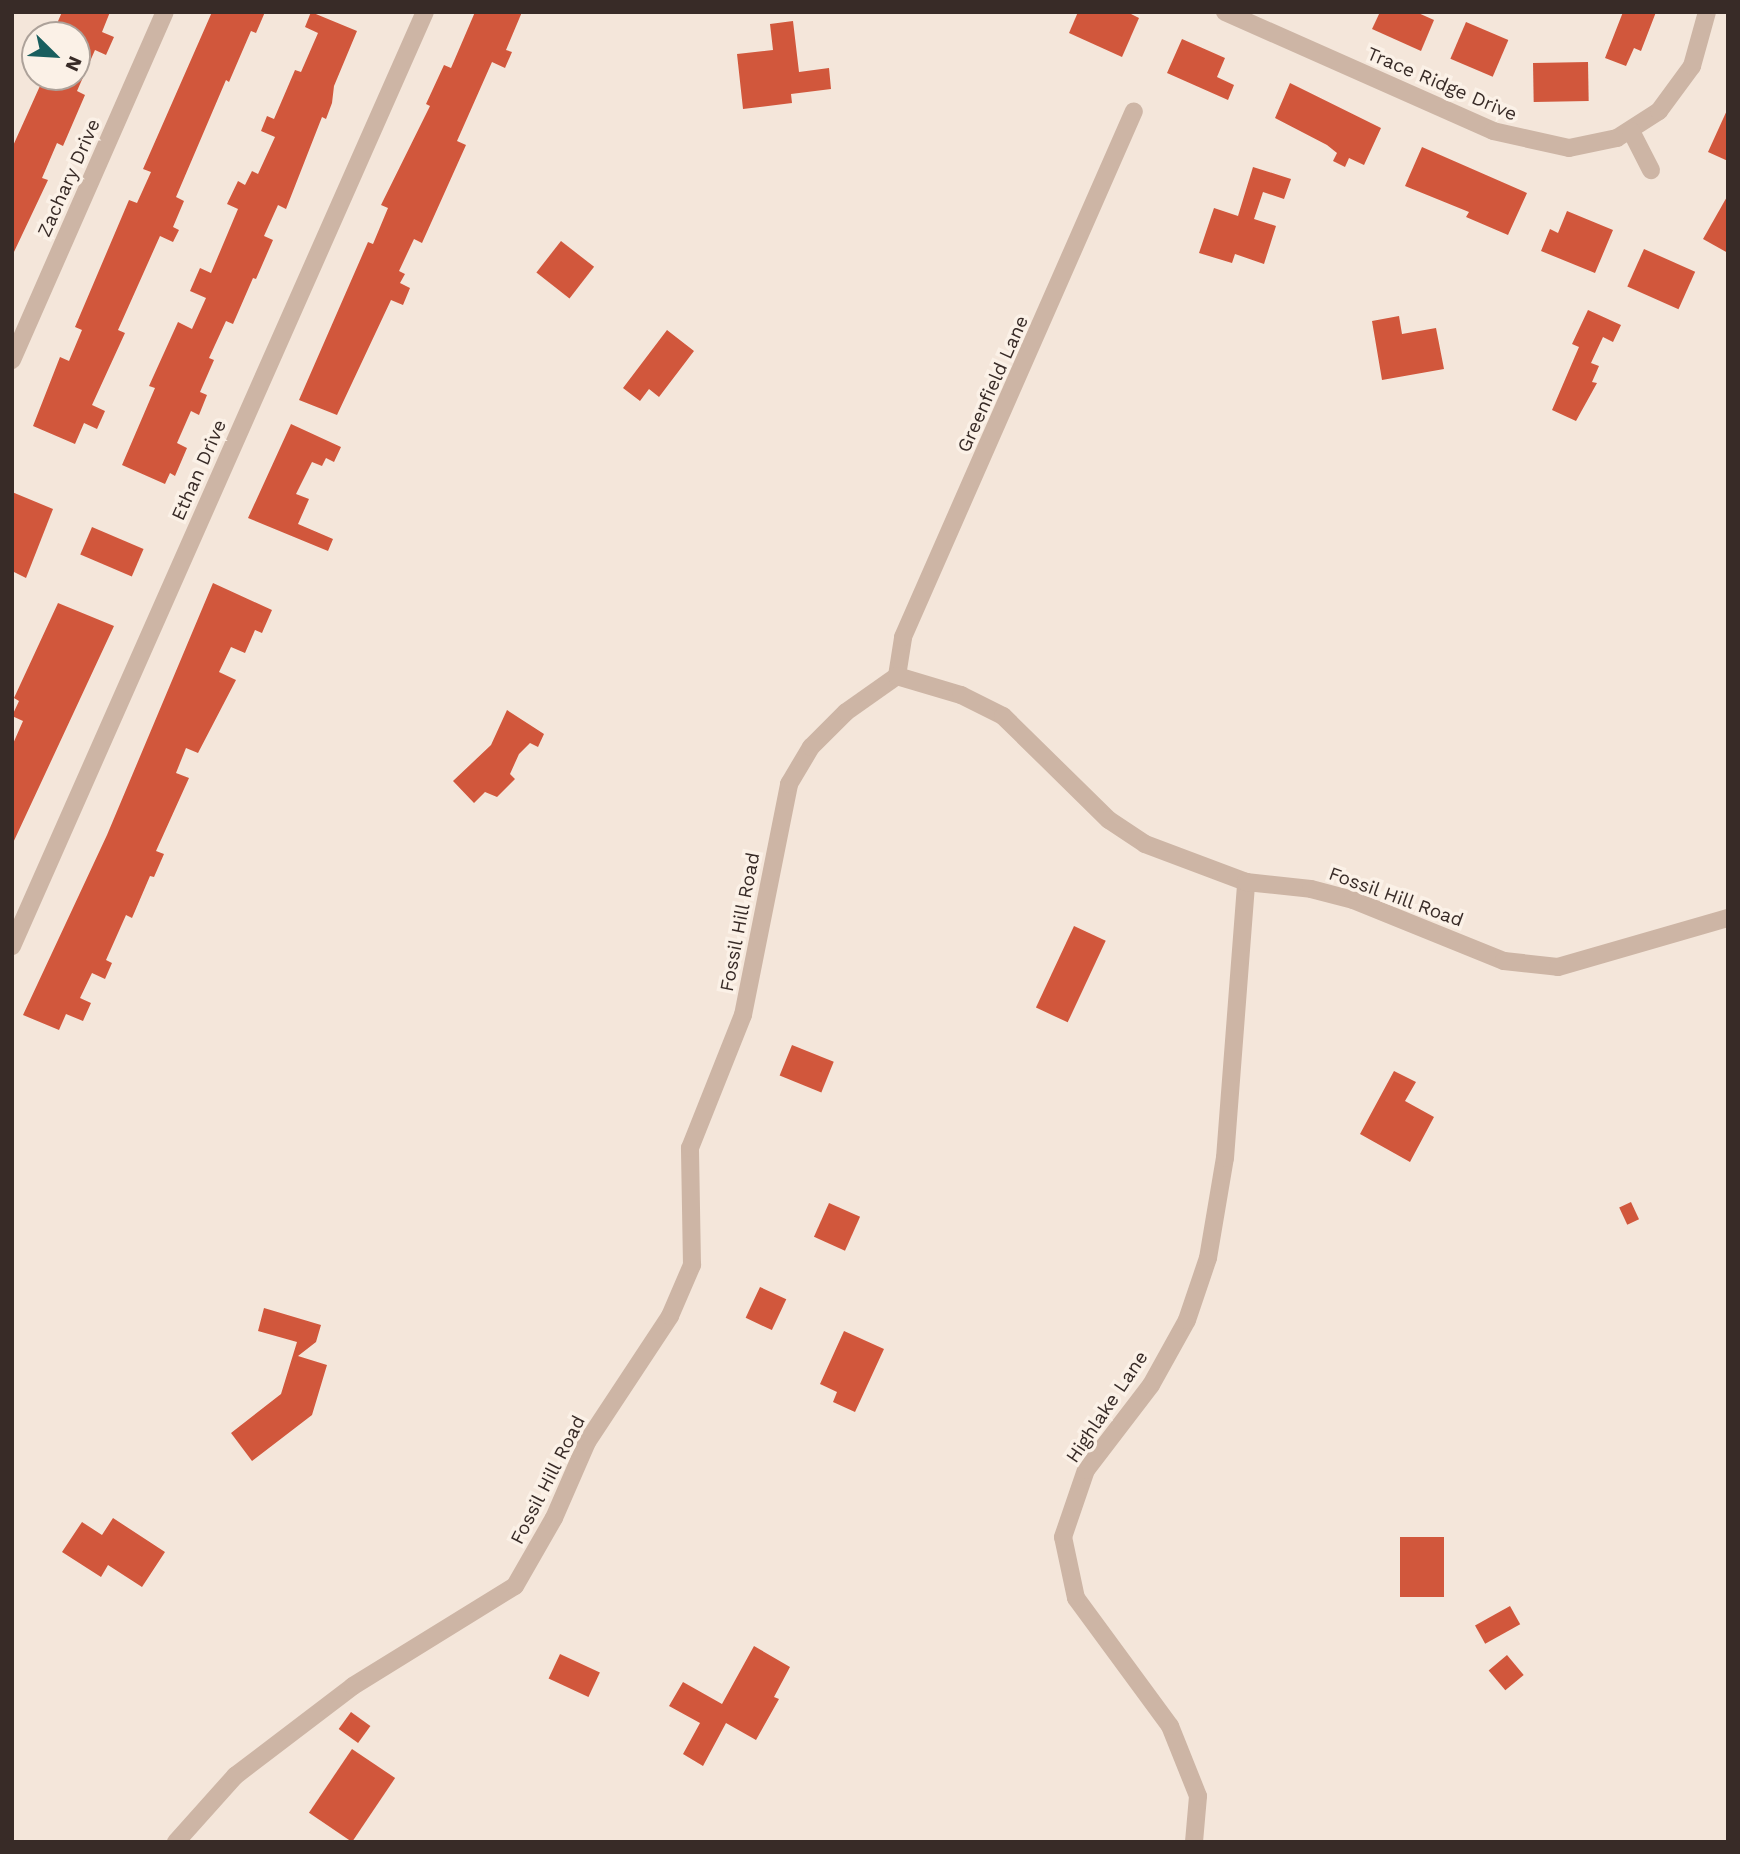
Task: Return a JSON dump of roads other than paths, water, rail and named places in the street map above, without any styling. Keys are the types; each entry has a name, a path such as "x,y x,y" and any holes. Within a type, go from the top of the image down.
{"street":[{"name":"Zachary Drive","path":"12,360 165,12"},
{"name":"Ethan Drive","path":"12,946 425,12"},
{"name":"Trace Ridge Drive","path":"1225,12 1521,140 1569,148 1593,145 1631,131 1678,91 1692,66 1707,12"},
{"name":"Greenfield Lane","path":"897,676 902,637 1134,111"},
{"path":"1631,131 1651,170"},
{"name":"Fossil Hill Road","path":"176,1842 235,1776 353,1686 514,1586 531,1560 587,1442 670,1316 692,1265 690,1148 743,1014 789,784 811,747 846,712 897,676 961,695 1003,716 1109,820 1145,844 1246,882 1311,889 1353,900 1504,961 1558,967 1660,934 1728,918"},
{"name":"Highlake Lane","path":"1194,1842 1198,1796 1170,1726 1076,1598 1063,1537 1086,1470 1151,1385 1187,1320 1208,1258 1226,1158 1246,882"}]}
